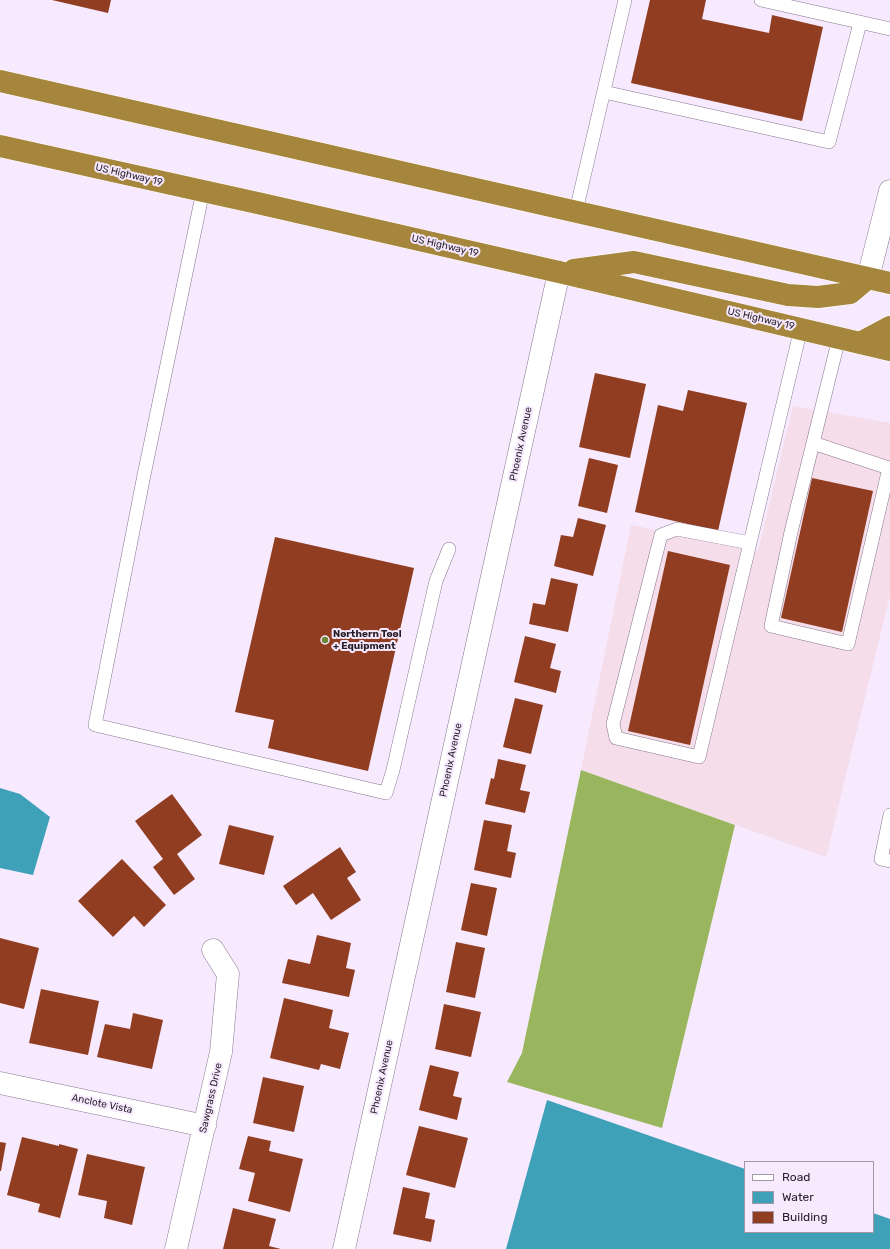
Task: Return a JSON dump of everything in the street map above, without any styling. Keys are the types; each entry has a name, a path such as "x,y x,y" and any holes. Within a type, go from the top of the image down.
{"highway":[{"path":"0,81 890,283"},
{"name":"US Highway 19","path":"0,146 559,272 890,350"},
{"path":"559,272 634,262 788,295 818,297 850,293 868,278"},
{"path":"860,343 890,327"}],"street":[{"path":"868,278 890,191"},
{"name":"Phoenix Avenue","path":"344,1249 559,272"},
{"name":"Sawgrass Drive","path":"176,1249 221,1052 228,974 213,950"},
{"name":"Anclote Vista","path":"0,1083 205,1126"}],"lane":[{"path":"576,211 625,0"},
{"path":"761,0 890,29"},
{"path":"604,92 829,142 860,22"},
{"path":"203,191 94,725 386,793 436,581 449,549"},
{"path":"750,543 677,529 660,535 613,724 616,738 699,758 750,543 800,328"},
{"path":"813,443 889,468 848,644 771,626 791,532 813,443 839,338"},
{"path":"890,816 881,859 890,861"}],"shaded area":[{"path":"793,406 890,423 890,595 826,857 581,770 631,525 758,551"}],"green space":[{"path":"581,770 735,825 662,1128 507,1082 522,1053"}],"water":[{"path":"0,788 20,794 50,817 33,875 0,868"},
{"path":"547,1100 744,1169 744,1233 874,1233 874,1213 890,1219 890,1249 506,1249"}],"building":[{"path":"52,0 111,0 108,13"},
{"path":"650,0 706,0 702,19 769,33 772,15 823,27 802,121 631,83"},
{"path":"595,373 646,384 630,458 579,447"},
{"path":"688,390 747,403 718,531 635,512 658,405 683,411"},
{"path":"589,458 618,465 607,513 578,506"},
{"path":"812,478 873,491 842,632 781,618"},
{"path":"578,518 606,525 593,576 554,566 561,535 573,537"},
{"name":"Northern Tool + Equipment","path":"275,537 414,568 368,771 268,748 274,720 235,712"},
{"path":"668,551 730,565 690,745 628,731"},
{"path":"551,578 578,584 568,632 529,624 533,603 545,605"},
{"path":"525,636 556,644 550,668 561,671 556,693 514,682"},
{"path":"515,698 543,705 531,754 503,747"},
{"path":"498,759 526,765 520,790 530,792 525,813 485,804 491,778 494,779"},
{"path":"172,794 202,835 177,854 195,879 174,895 153,867 163,859 135,821"},
{"path":"484,820 512,825 507,851 516,853 511,878 474,870"},
{"path":"229,825 274,836 264,875 219,864"},
{"path":"340,847 356,872 347,878 361,900 331,920 313,893 296,905 283,886"},
{"path":"122,859 166,905 144,927 134,916 113,937 78,901"},
{"path":"471,883 497,888 487,936 461,930"},
{"path":"317,935 351,943 346,968 355,970 349,997 282,983 288,959 310,964"},
{"path":"0,938 39,948 24,1009 0,1003"},
{"path":"456,942 485,948 475,998 446,992"},
{"path":"41,989 99,1001 88,1055 29,1043"},
{"path":"284,998 333,1010 329,1028 349,1033 340,1069 321,1064 319,1070 270,1058"},
{"path":"444,1004 481,1012 471,1057 435,1049"},
{"path":"133,1013 163,1020 152,1069 97,1057 105,1024 130,1029"},
{"path":"430,1065 459,1072 453,1096 462,1098 457,1120 419,1110"},
{"path":"263,1077 304,1086 294,1132 253,1123"},
{"path":"419,1126 468,1138 455,1188 406,1175"},
{"path":"248,1136 271,1141 269,1151 303,1159 290,1212 248,1201 255,1173 239,1169"},
{"path":"22,1137 78,1149 60,1218 38,1212 40,1204 7,1195"},
{"path":"0,1142 6,1143 1,1171 0,1171"},
{"path":"87,1154 145,1167 132,1225 104,1218 107,1201 78,1195"},
{"path":"403,1187 430,1193 425,1218 435,1220 431,1242 393,1234"},
{"path":"233,1208 276,1219 269,1246 281,1249 223,1249"}],"place":[{"name":"Northern Tool + Equipment","path":"325,640"}]}
